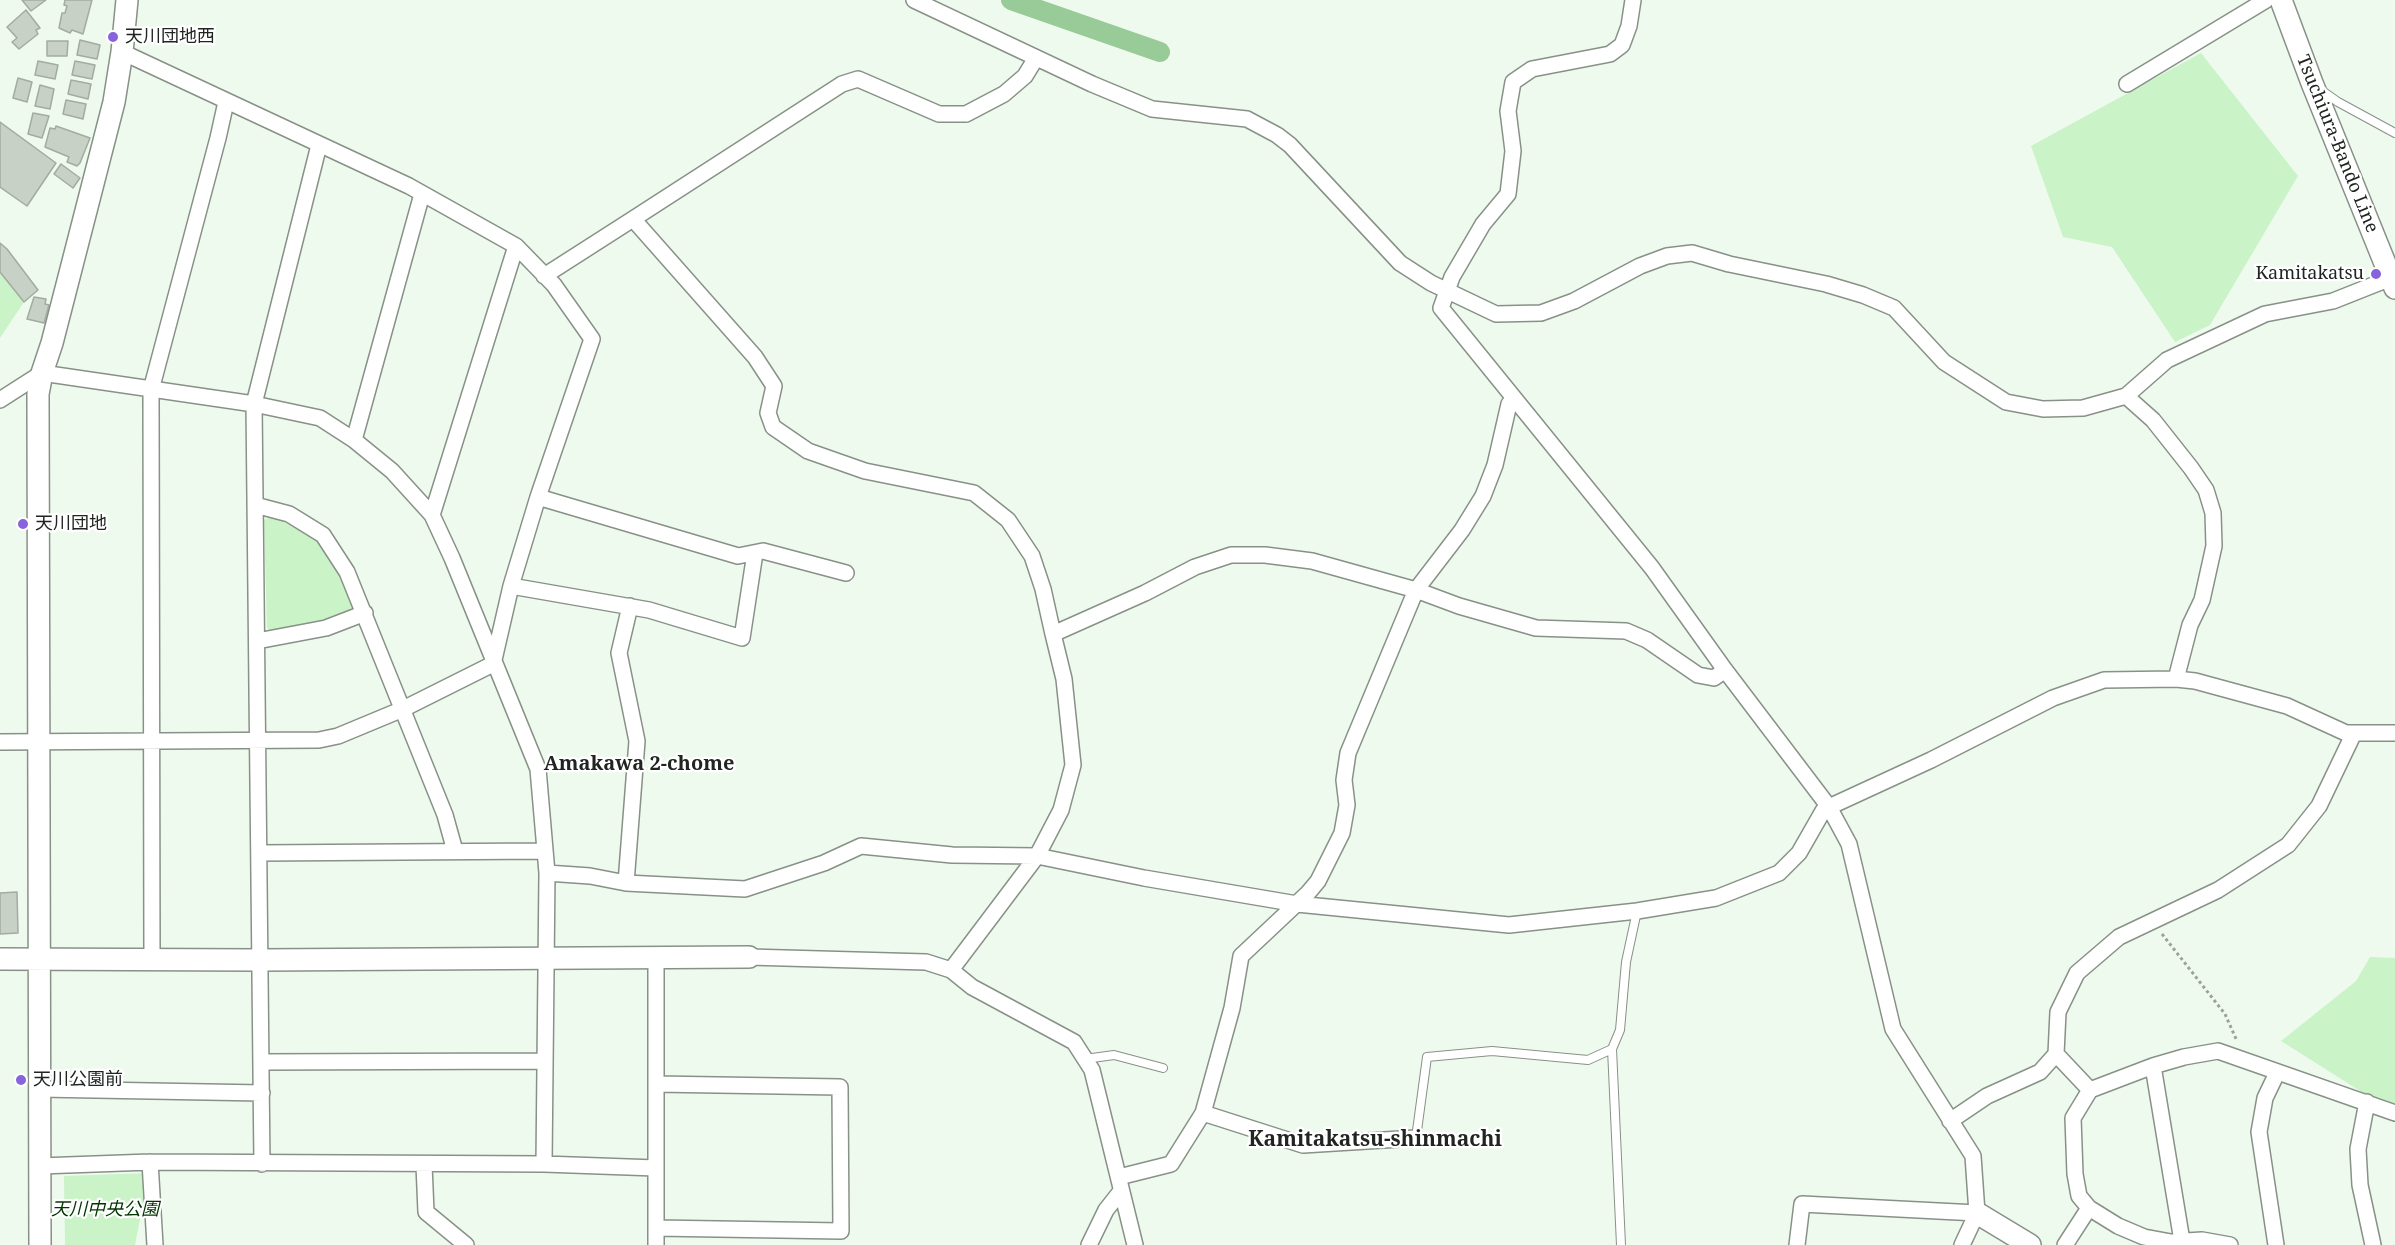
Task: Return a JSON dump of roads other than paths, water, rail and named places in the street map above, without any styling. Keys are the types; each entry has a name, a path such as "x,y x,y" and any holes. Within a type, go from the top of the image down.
{"street":[{"path":"40,1245 38,394 114,102 127,0"},
{"path":"914,0 1092,84 1152,109 1247,119 1277,135 1290,145 1400,263 1446,291 1496,314 1541,313 1574,301 1640,266 1667,256 1692,253 1729,264 1827,284 1863,295 1894,308 1944,362 2006,402 2043,409 2083,408 2126,396 2167,360 2265,314 2333,301 2394,278"},
{"path":"1633,0 1629,26 1622,45 1610,54 1532,69 1513,82 1508,111 1513,151 1508,194 1483,224 1446,291 1441,308 1652,568 1725,670 1829,807 1849,844 1893,1029 1973,1156 1977,1213 1962,1245"},
{"path":"2127,84 2266,0"},
{"name":"Tsuchiura-Bando Line","path":"2281,0 2312,84 2394,278"},
{"path":"122,52 422,194 516,246 554,285 592,339 538,497 511,586 493,664"},
{"path":"544,276 842,84 858,79 939,114 966,114 1004,94 1025,75 1036,58"},
{"path":"152,960 151,390 226,102"},
{"path":"262,1164 254,404 319,145"},
{"path":"354,440 422,194"},
{"path":"633,219 755,357 774,386 768,413 773,427 808,451 865,471 974,493 1008,520 1032,556 1043,589 1064,678 1073,765 1061,810 1037,856 951,970"},
{"path":"432,515 516,246"},
{"path":"0,400 42,373 254,404 320,418 354,440 392,471 432,515 452,558 493,664 538,769 547,873 544,1164"},
{"path":"2126,396 2153,420 2191,468 2206,490 2213,513 2214,546 2202,600 2190,625 2176,679"},
{"path":"1089,1245 1120,1184 1171,1164 1203,1113 1232,1008 1241,956 1297,904 1318,881 1342,833 1347,805 1344,780 1348,753 1416,590 1462,530 1483,496 1495,465 1509,404 1513,399"},
{"path":"538,497 738,556 763,551 846,573"},
{"path":"255,505 289,514 323,535 347,572 445,815 456,851"},
{"path":"511,586 649,610 741,638 755,553"},
{"path":"1053,634 1145,593 1196,567 1231,555 1265,555 1312,561 1416,590 1459,606 1536,628 1626,631 1647,640 1698,675 1714,678 1725,670"},
{"path":"626,883 638,741 619,653 630,606"},
{"path":"257,641 326,628 365,614"},
{"path":"0,742 319,740 338,736 403,709 493,664"},
{"path":"547,873 590,876 626,883 745,889 824,863 861,846 952,855 1037,856 1144,878 1297,904 1509,925 1637,911 1716,898 1779,873 1799,853 1822,811 1931,760 2053,698 2104,680 2195,681 2287,706 2353,735 2395,733"},
{"path":"1950,1121 1987,1096 2040,1072 2056,1054 2058,1012 2077,973 2119,937 2218,890 2288,845 2319,806 2353,735"},
{"path":"260,853 545,851"},
{"path":"656,957 656,1245"},
{"path":"0,959 749,957 926,962 951,970 972,987 1074,1042 1092,1070 1134,1245"},
{"path":"2230,1245 2202,1240 2171,1242 2144,1237 2118,1226 2089,1208 2079,1196 2073,1119 2090,1090 2101,1088 2153,1066 2184,1057 2218,1052 2395,1113"},
{"path":"2056,1054 2090,1090"},
{"path":"262,1062 544,1061"},
{"path":"2153,1066 2182,1241"},
{"path":"2276,1245 2259,1132 2265,1098 2277,1073"},
{"path":"656,1084 840,1087 840,1231 656,1228"},
{"path":"40,1089 262,1093"},
{"path":"2367,1102 2358,1149 2360,1185 2373,1245"},
{"path":"1203,1113 1303,1145 1416,1138"},
{"path":"40,1166 150,1162 544,1164 656,1168"},
{"path":"150,1162 155,1245"},
{"path":"424,1165 426,1212 466,1245"},
{"path":"1797,1245 1802,1204 1977,1213 2017,1242"},
{"path":"2065,1245 2089,1208"}],"lane":[{"path":"2312,84 2338,102 2395,133"},
{"path":"1621,1245 1612,1049 1620,1030 1626,962 1637,911"},
{"path":"1416,1138 1427,1057 1492,1051 1588,1060 1612,1049"},
{"path":"1085,1059 1114,1055 1163,1068"}],"waterway":[{"path":"1011,0 1160,52"}],"place":[{"name":"天川団地西","path":"113,37"},
{"name":"Kamitakatsu","path":"2376,274"},
{"name":"天川団地","path":"23,524"},
{"name":"天川公園前","path":"21,1080"}],"district":[{"name":"Amakawa 2-chome","path":"639,764"},
{"name":"Kamitakatsu-shinmachi","path":"1375,1140"}],"park label":[{"name":"天川中央公園","path":"105,1210"}]}
